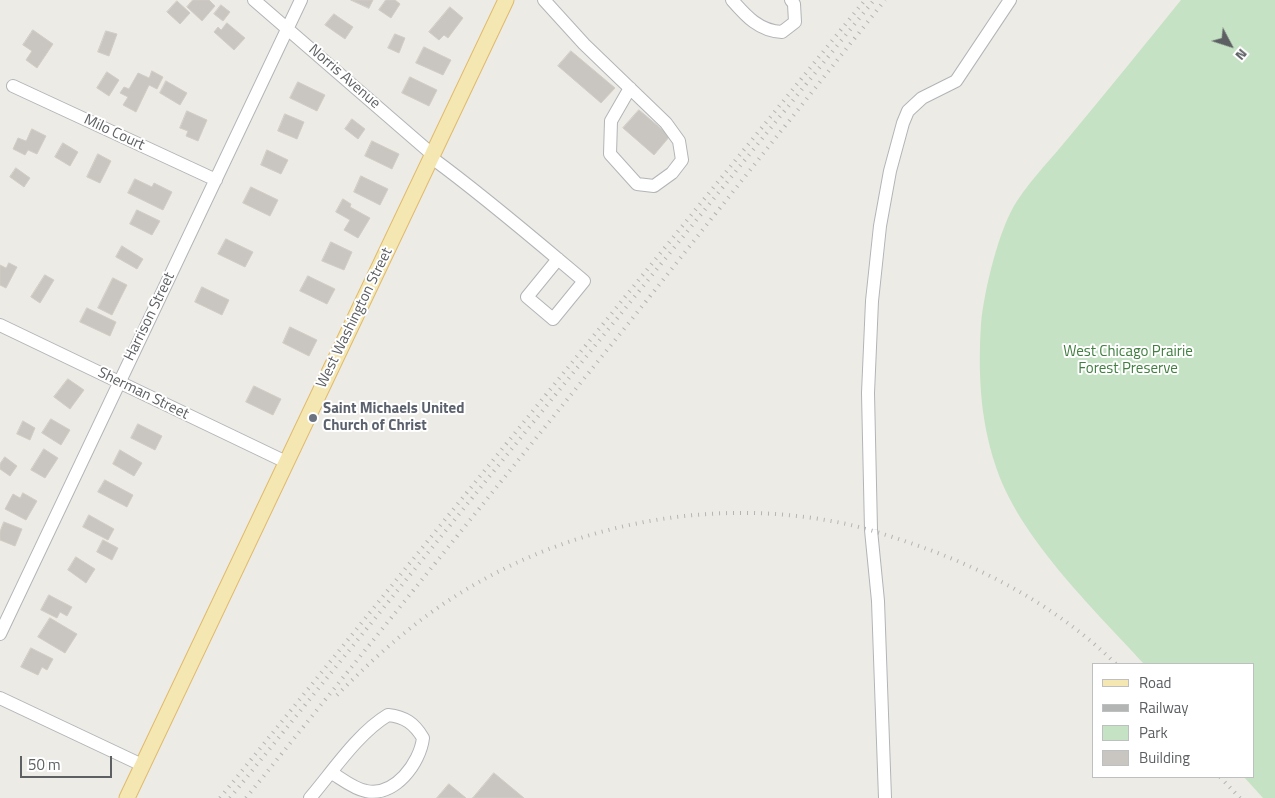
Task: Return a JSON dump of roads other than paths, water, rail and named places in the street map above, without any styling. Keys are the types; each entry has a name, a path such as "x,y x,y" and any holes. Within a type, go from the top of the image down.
{"main road":[{"name":"West Washington Street","path":"127,798 506,0"}],"street":[{"name":"Norris Avenue","path":"254,0 433,156 584,281 553,319 527,297 558,260"},
{"name":"Harrison Street","path":"0,634 301,0"},
{"path":"544,0 666,123 679,141 682,160 672,173 654,186 636,184 610,154 611,121 630,88"},
{"path":"732,0 748,18 768,32 782,32 795,22 794,4 791,0"},
{"path":"885,798 878,601 871,530 868,393 869,342 880,226 890,171 908,111 922,98 956,81 1010,0"},
{"name":"Milo Court","path":"13,86 216,180"},
{"name":"Sherman Street","path":"0,326 286,462"},
{"path":"0,698 142,766"},
{"path":"310,798 332,772 373,724 388,715 408,720 417,728 423,738 421,750 413,766 396,782 380,792 357,788 332,772"}],"railway":[{"path":"220,798 865,0"},
{"path":"230,798 874,0"},
{"path":"246,798 628,324 885,0"},
{"path":"337,695 385,650 436,609 480,582 526,558 575,540 625,526 676,517 728,513 780,514 842,523 864,528 946,556 1024,594 1072,626 1115,663"},
{"path":"1221,778 1240,798"}],"place":[{"name":"Saint Michaels United Church of Christ","path":"313,418"}],"park label":[{"name":"West Chicago Prairie Forest Preserve","path":"1128,360"}]}
